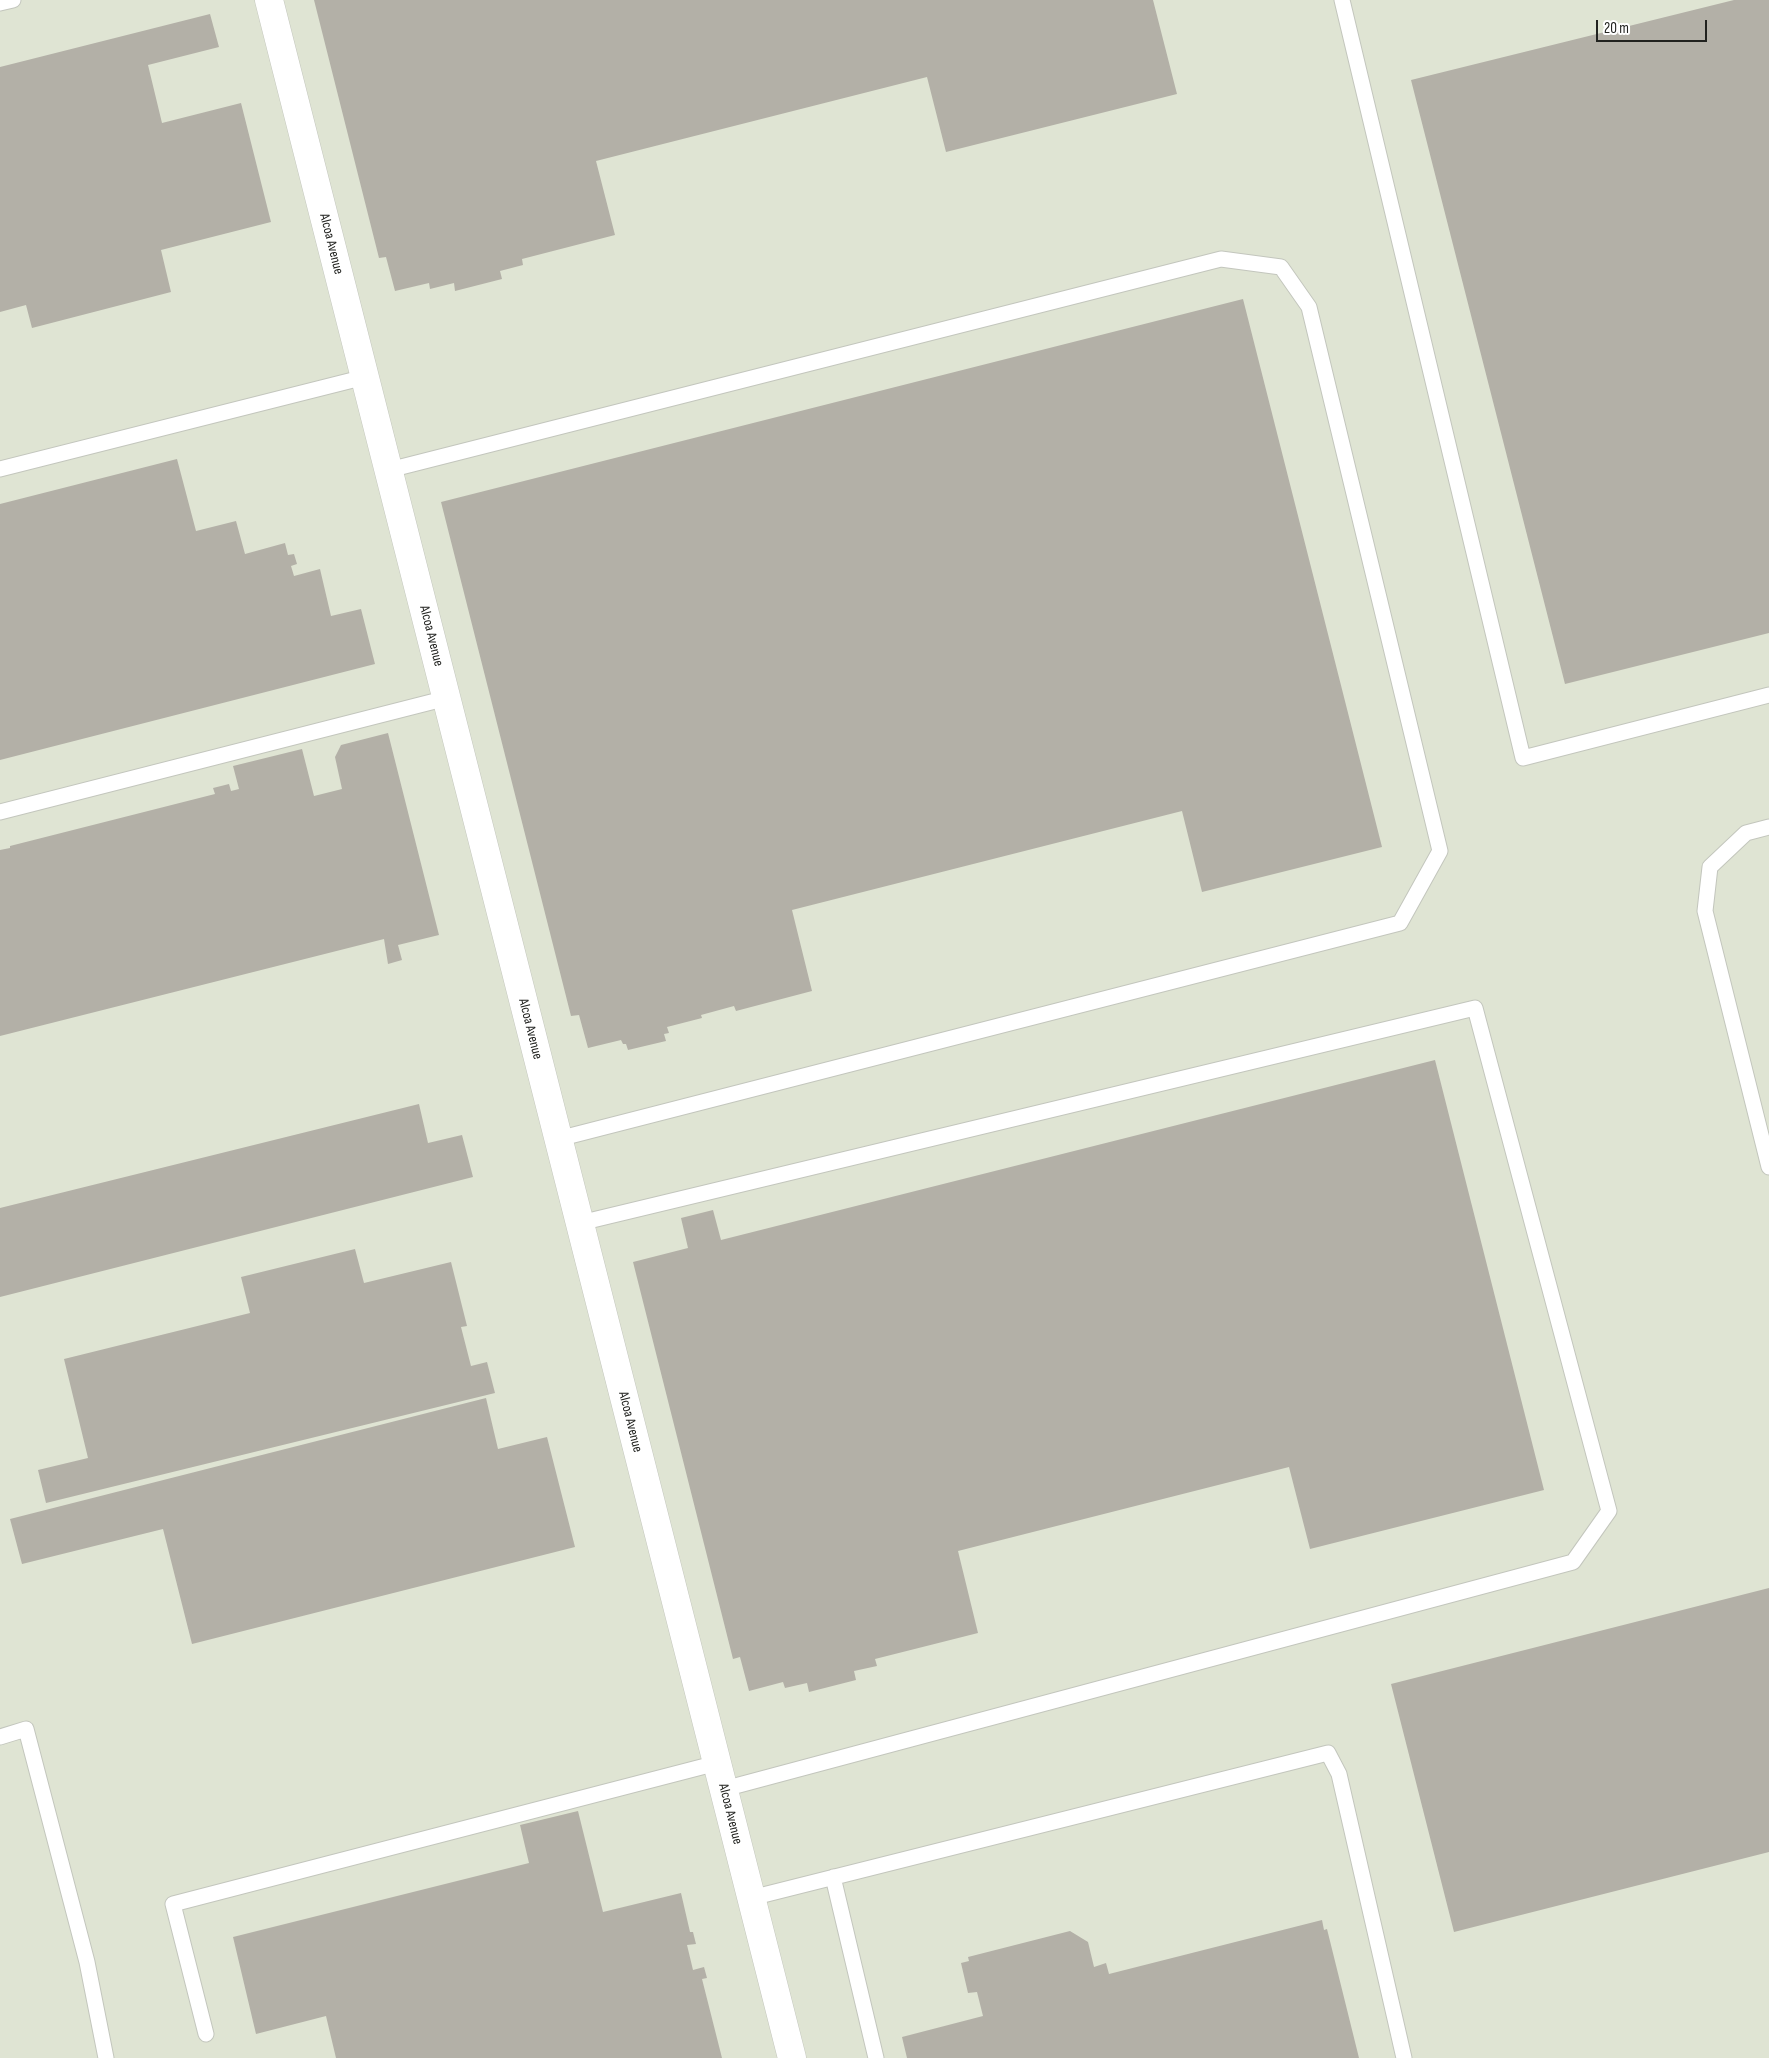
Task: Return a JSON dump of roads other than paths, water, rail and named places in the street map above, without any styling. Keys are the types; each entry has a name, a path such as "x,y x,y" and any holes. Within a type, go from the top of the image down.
{"street":[{"name":"Alcoa Avenue","path":"269,0 792,2058"}],"lane":[{"path":"0,3 13,0"},
{"path":"1342,0 1523,758 1769,695"},
{"path":"389,470 1221,259 1281,267 1309,307 1440,851 1400,923 558,1139"},
{"path":"0,470 365,377"},
{"path":"0,812 447,698"},
{"path":"1769,827 1746,833 1710,867 1705,911 1769,1167"},
{"path":"580,1223 1475,1008 1609,1511 1573,1562 724,1789"},
{"path":"0,1737 26,1729 86,1962 106,2058"},
{"path":"751,1898 1328,1753 1339,1774 1404,2058"},
{"path":"206,2034 173,1904 717,1763"},
{"path":"833,1877 876,2058"}]}
